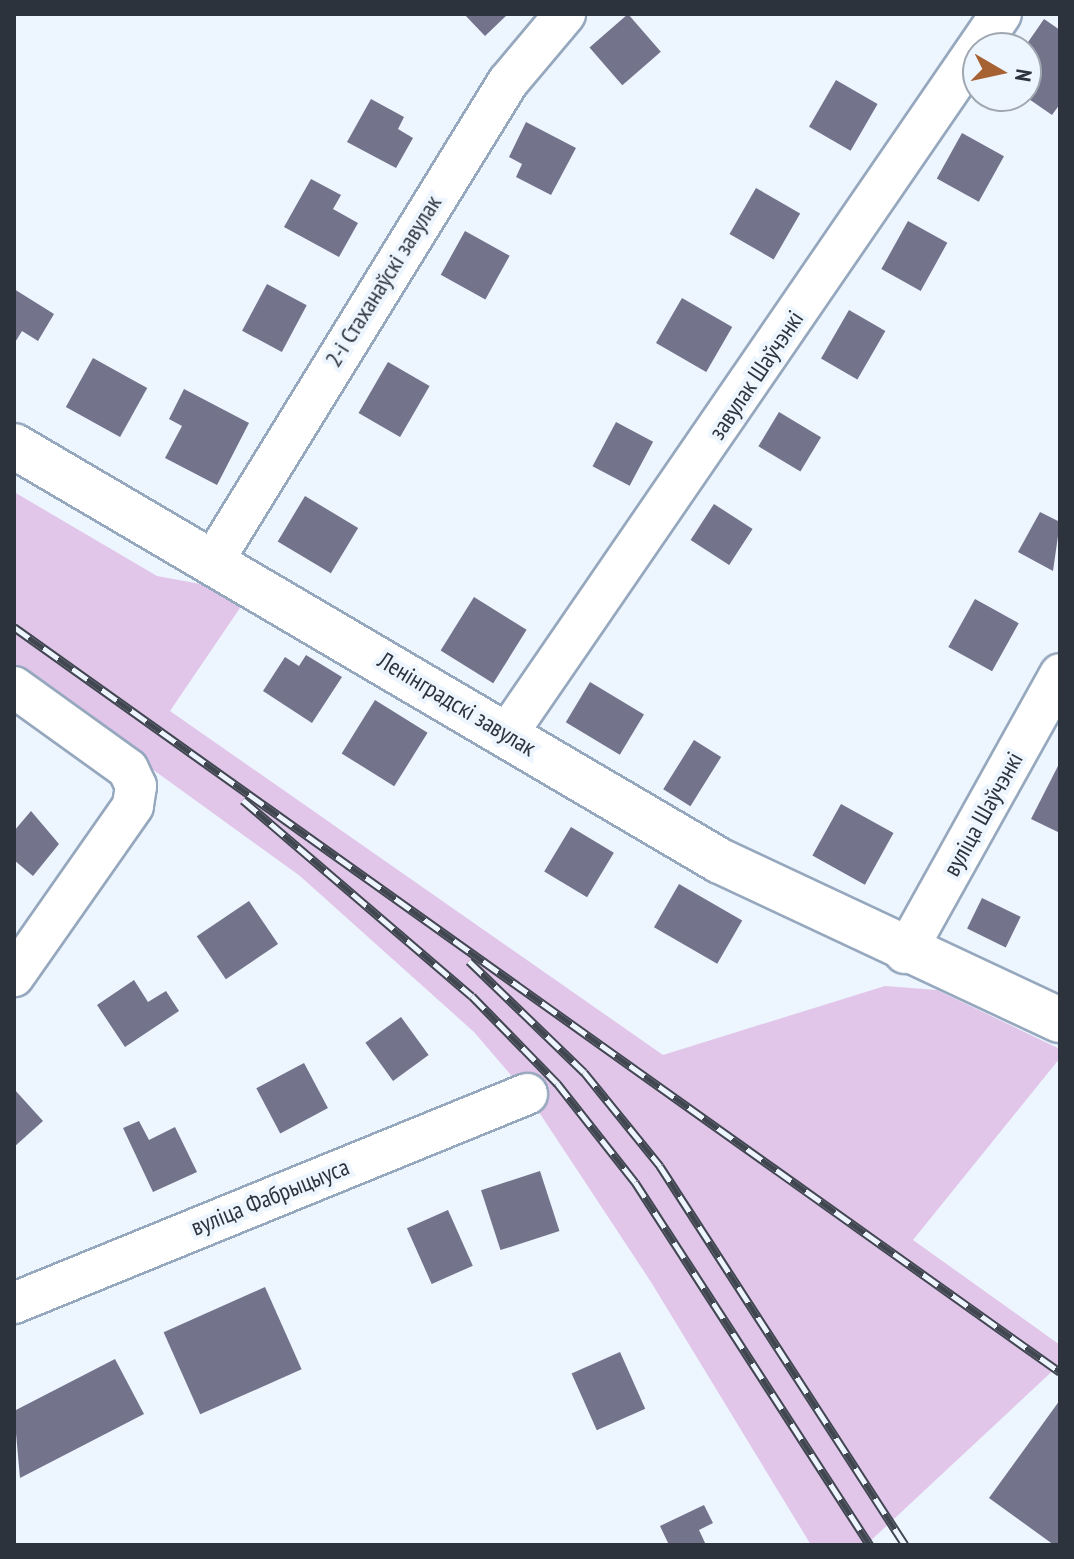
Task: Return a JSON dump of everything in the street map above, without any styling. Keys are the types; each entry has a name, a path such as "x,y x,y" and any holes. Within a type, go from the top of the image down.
{"street":[{"name":"2-і Стаханаўскі завулак","path":"215,558 508,82 565,14"},
{"name":"завулак Шаўчэнкі","path":"507,734 1001,14"},
{"name":"Ленінградскі завулак","path":"14,446 215,558 720,861 905,953"},
{"name":"вуліца Шаўчэнкі","path":"905,953 1060,674"},
{"path":"14,687 128,769 136,786 133,806 14,976"},
{"path":"905,953 1060,1020"},
{"name":"вуліца Фабрыцыуса","path":"14,1303 527,1094"}],"shaded area":[{"path":"14,492 157,576 211,586 242,605 170,711 663,1055 885,986 937,990 1060,1049 1060,1058 913,1240 1060,1345 1060,1364 866,1545 811,1545 651,1282 527,1094 474,1032 300,876 14,669"}],"building":[{"path":"464,14 508,14 485,36"},
{"path":"628,14 661,52 622,85 590,47"},
{"path":"1044,19 1060,30 1060,104 1052,115 1042,108 1042,32 1035,32"},
{"path":"836,80 878,104 851,151 809,127"},
{"path":"371,99 404,117 398,129 413,138 396,168 347,142"},
{"path":"526,122 576,148 551,195 516,177 522,164 509,157"},
{"path":"962,133 1004,156 979,202 937,178"},
{"path":"311,179 341,195 333,209 358,223 339,257 284,227"},
{"path":"756,188 800,214 774,259 730,234"},
{"path":"908,221 947,243 921,291 881,269"},
{"path":"465,231 510,256 485,299 441,275"},
{"path":"267,284 307,305 282,352 242,331"},
{"path":"14,289 54,314 38,341 22,331 14,344"},
{"path":"682,298 732,327 706,372 656,343"},
{"path":"849,310 885,331 857,379 821,358"},
{"path":"93,358 147,388 120,437 66,407"},
{"path":"388,362 430,386 400,437 358,413"},
{"path":"184,389 249,423 217,485 165,458 182,426 169,419"},
{"path":"779,412 821,437 800,472 758,446"},
{"path":"616,422 653,442 630,486 593,466"},
{"path":"305,496 358,528 331,573 278,541"},
{"path":"714,504 753,529 729,565 691,540"},
{"path":"1040,512 1060,522 1053,571 1018,552"},
{"path":"474,597 527,630 493,683 441,650"},
{"path":"975,599 1019,623 992,671 948,647"},
{"path":"306,655 342,677 312,723 263,691 285,657 299,666"},
{"path":"590,682 644,714 620,755 566,722"},
{"path":"375,700 428,733 394,786 342,753"},
{"path":"694,740 721,757 690,806 663,789"},
{"path":"1060,762 1060,833 1031,819"},
{"path":"841,804 893,833 865,885 812,856"},
{"path":"31,811 59,844 33,876 14,860 14,831"},
{"path":"571,827 614,853 587,897 544,872"},
{"path":"679,884 742,920 717,964 654,927"},
{"path":"982,898 1021,917 1006,947 967,929"},
{"path":"249,901 278,944 226,979 197,936"},
{"path":"134,980 148,1002 166,991 179,1011 125,1047 97,1005"},
{"path":"401,1017 429,1055 393,1081 365,1043"},
{"path":"304,1063 328,1108 280,1133 256,1088"},
{"path":"14,1089 43,1121 14,1147"},
{"path":"139,1121 149,1140 175,1127 197,1172 153,1192 123,1128"},
{"path":"540,1171 559,1231 501,1250 481,1190"},
{"path":"448,1210 473,1266 432,1284 407,1228"},
{"path":"265,1287 302,1369 200,1414 164,1332"},
{"path":"620,1352 645,1409 597,1430 572,1374"},
{"path":"115,1359 144,1414 20,1478 14,1411"},
{"path":"1060,1400 1060,1545 1054,1545 989,1498"},
{"path":"704,1505 713,1523 699,1530 706,1545 669,1545 660,1526"}],"railway":[{"path":"14,627 1060,1372"},
{"path":"243,800 472,996 557,1083 635,1182 870,1545"},
{"path":"469,961 584,1072 660,1166 905,1545"}]}
